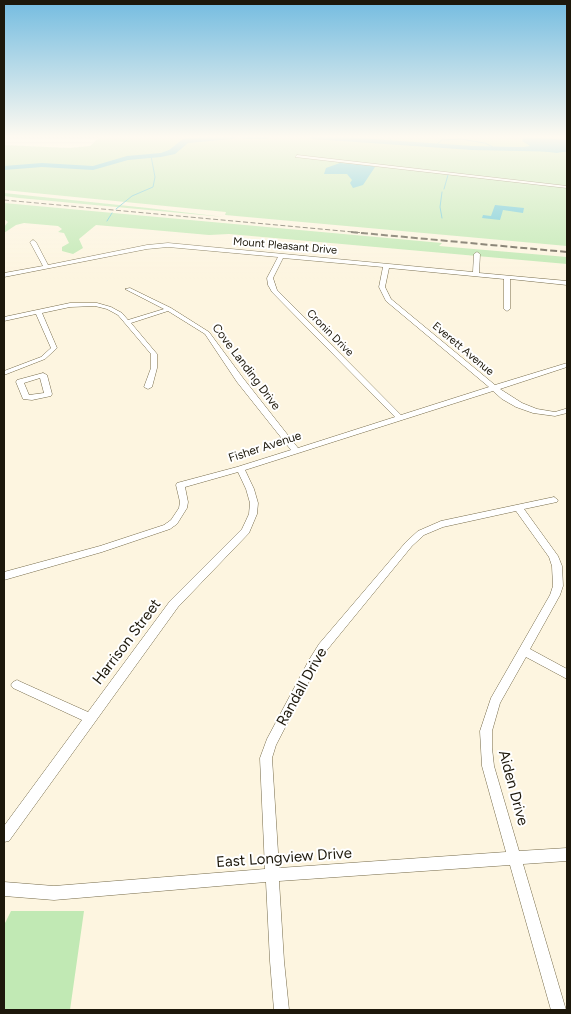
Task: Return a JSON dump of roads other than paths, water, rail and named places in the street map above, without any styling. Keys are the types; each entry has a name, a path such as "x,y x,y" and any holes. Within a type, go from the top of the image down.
{"street":[{"path":"544,184 567,187"},
{"path":"33,242 46,267"},
{"name":"Mount Pleasant Drive","path":"4,275 160,246 567,283"},
{"path":"476,274 477,254"},
{"name":"Cronin Drive","path":"281,256 270,278 274,291 399,417"},
{"name":"Everett Avenue","path":"386,266 382,287 388,300 494,388 511,401 527,408 555,414 564,411"},
{"path":"507,277 507,309"},
{"name":"Cove Landing Drive","path":"128,289 169,309 202,329 212,338 231,367 295,450"},
{"path":"4,319 70,304 95,304 115,310 154,354 154,368 148,386"},
{"path":"127,322 169,309"},
{"path":"4,373 48,355 54,346 38,311"},
{"path":"37,360 43,375"},
{"name":"Fisher Avenue","path":"4,576 102,549 167,527 174,522 184,508 180,484 240,468 567,365"},
{"name":"Harrison Street","path":"4,836 174,604 246,531 251,521 254,503 240,468"},
{"name":"Randall Drive","path":"282,1010 276,945 274,875 266,771 267,754 318,654 417,536 441,524 554,500"},
{"name":"Aiden Drive","path":"518,508 553,556 559,578 555,595 495,702 486,731 488,766 560,1010"},
{"path":"524,651 567,674"},
{"path":"17,685 89,718"},
{"name":"East Longview Drive","path":"4,889 54,892 88,891 274,875 567,854"}],"water":[{"path":"351,184 363,184 363,185 353,188"},
{"path":"495,205 524,208 523,213 503,210 500,220 482,218 483,215 491,216"}],"waterway":[{"path":"116,209 132,196 153,187 154,184"},
{"path":"444,189 445,184"},
{"path":"442,192 440,207 442,218"},
{"path":"107,221 112,213"}],"railway":[{"path":"4,200 364,233"},
{"path":"351,232 567,252"}]}
